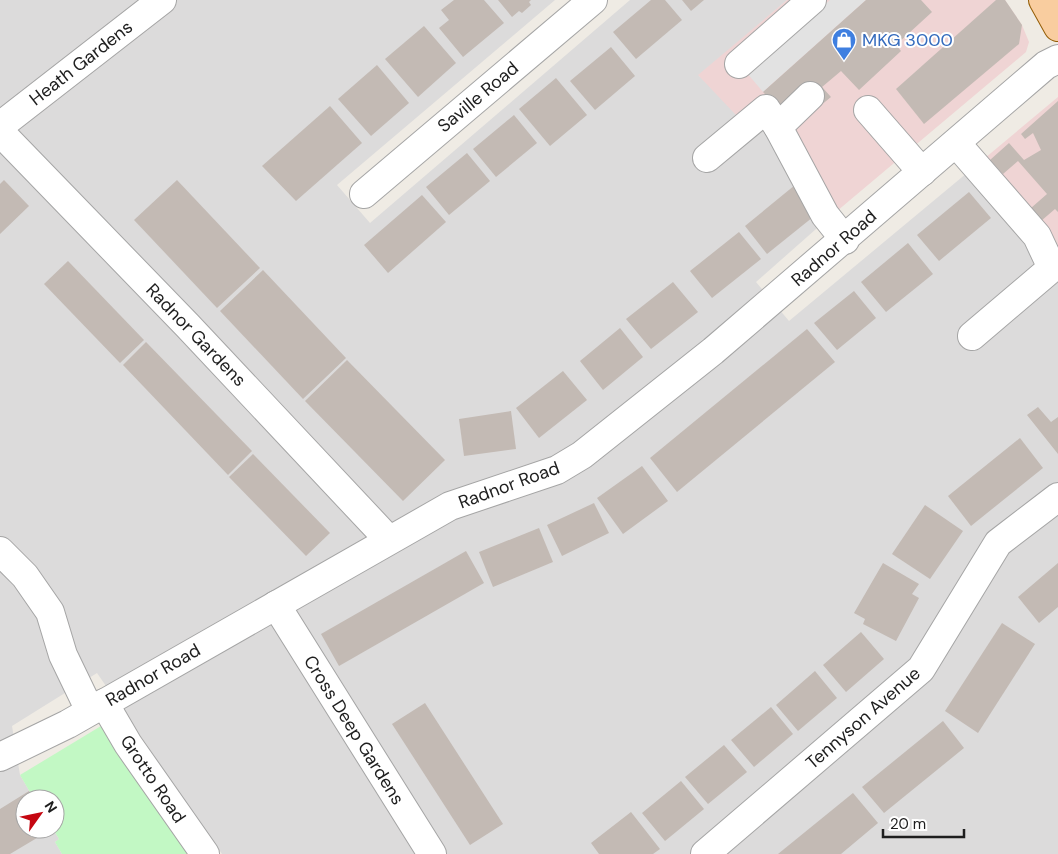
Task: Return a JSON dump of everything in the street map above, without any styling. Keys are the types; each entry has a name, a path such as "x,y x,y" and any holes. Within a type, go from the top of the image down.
{"main road":[{"path":"1043,0 1058,27"}],"street":[{"name":"Heath Gardens","path":"2,124 162,0"},
{"name":"Saville Road","path":"364,194 592,0"},
{"path":"739,64 812,0"},
{"name":"Radnor Road","path":"0,757 97,707 450,506 557,470 582,455 706,357 845,240 1046,65 1058,59"},
{"path":"778,127 810,96"},
{"path":"706,158 766,109 778,127 825,215 845,240"},
{"path":"868,110 922,172"},
{"name":"Radnor Gardens","path":"2,124 390,540"},
{"path":"956,143 1037,236 1052,268 972,336"},
{"name":"Tennyson Avenue","path":"705,854 921,669 998,543 1058,498"},
{"name":"Grotto Road","path":"0,551 25,576 50,612 63,655 97,707 128,744 205,854"},
{"name":"Cross Deep Gardens","path":"276,605 432,854"}],"shaded area":[{"path":"0,0 555,0 337,185 370,223 630,0 787,0 699,76 767,121 824,222 756,282 789,321 985,158 1058,256 1058,854 222,854 97,673 12,726 20,775 28,789 15,789 15,839 59,839 55,842 62,854 0,854"},
{"path":"787,0 1005,0 1022,25 1029,42 1026,52 824,222 767,122 753,133 698,75"},
{"path":"830,0 866,0 763,92 747,73"},
{"path":"1058,97 1058,256 985,158"}],"green space":[{"path":"101,726 193,854 62,854 55,842 59,839 65,839 65,789 28,789 20,775"}],"building":[{"path":"454,0 484,0 504,23 463,57 439,28 449,20 441,10"},
{"path":"498,0 531,0 529,2 531,5 522,13 519,11 512,17"},
{"path":"651,0 665,0 682,20 636,59 613,32"},
{"path":"682,0 704,0 691,11"},
{"name":"MKG 3000","path":"866,0 921,0 932,12 896,45 901,51 859,90 841,71 822,87 831,97 820,106 808,92 784,114 763,92"},
{"path":"996,0 1005,0 1022,25 1019,44 924,124 896,89"},
{"path":"424,26 456,63 418,97 385,59"},
{"path":"611,47 635,76 595,110 570,81"},
{"path":"377,65 409,103 371,136 338,99"},
{"path":"556,78 587,115 550,146 519,109"},
{"path":"1058,101 1058,212 1055,209 1041,221 1031,208 1047,194 1018,161 1003,174 990,160 1009,143 1024,160 1041,150 1033,133 1025,139 1021,134"},
{"path":"330,106 362,143 296,201 262,166"},
{"path":"514,115 537,143 496,177 473,149"},
{"path":"467,153 490,181 449,215 426,187"},
{"path":"4,180 29,206 0,234 0,184"},
{"path":"177,180 260,268 217,308 134,220"},
{"path":"795,185 818,213 767,254 745,226"},
{"path":"969,192 991,218 939,261 917,235"},
{"path":"422,195 446,222 388,273 364,245"},
{"path":"739,232 761,259 712,298 690,271"},
{"path":"908,243 933,274 886,312 861,282"},
{"path":"68,261 144,340 120,363 44,284"},
{"path":"263,270 346,358 303,399 220,311"},
{"path":"673,282 698,312 651,349 626,319"},
{"path":"854,291 876,318 837,350 814,323"},
{"path":"620,328 643,357 603,390 580,361"},
{"path":"807,329 835,362 677,492 650,458"},
{"path":"146,342 252,451 228,475 123,365"},
{"path":"347,360 445,460 403,501 305,401"},
{"path":"563,371 587,400 539,438 516,408"},
{"path":"1038,407 1051,422 1058,417 1058,454 1027,415"},
{"path":"511,411 516,449 464,456 459,419"},
{"path":"1020,438 1043,468 971,526 948,496"},
{"path":"253,454 330,533 306,556 229,477"},
{"path":"642,466 668,501 623,534 597,498"},
{"path":"594,503 609,533 562,556 547,525"},
{"path":"925,505 963,531 930,579 892,554"},
{"path":"539,528 553,562 493,587 479,552"},
{"path":"466,551 484,583 339,666 321,634"},
{"path":"883,563 919,584 912,594 919,598 896,641 863,624 865,619 854,613"},
{"path":"1058,563 1058,607 1039,623 1018,597"},
{"path":"1002,623 1035,644 978,733 945,711"},
{"path":"861,632 884,659 846,692 823,665"},
{"path":"815,671 837,698 798,731 776,705"},
{"path":"425,703 503,824 470,845 392,724"},
{"path":"771,707 793,734 754,767 731,740"},
{"path":"943,721 964,748 884,813 862,787"},
{"path":"724,745 747,772 708,804 685,777"},
{"path":"681,781 704,809 665,841 642,813"},
{"path":"853,793 878,823 841,854 778,854"},
{"path":"15,800 15,839 35,839 10,854 0,854 0,809"},
{"path":"631,812 660,849 653,854 599,854 591,843"}],"place":[{"name":"MKG 3000","path":"844,61"}]}
